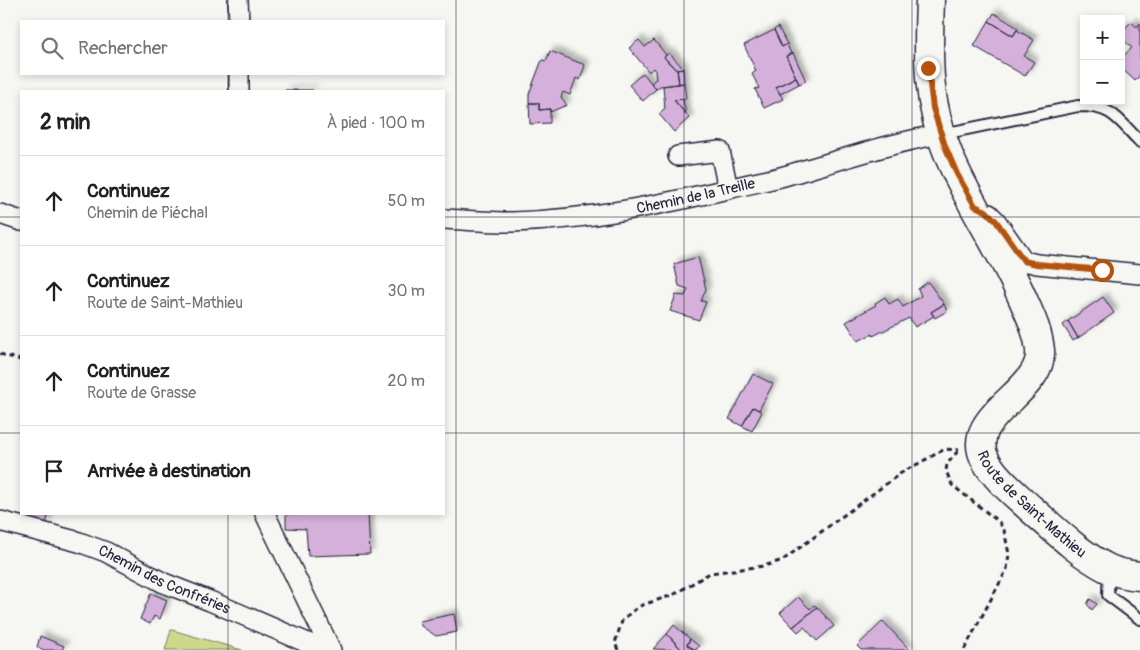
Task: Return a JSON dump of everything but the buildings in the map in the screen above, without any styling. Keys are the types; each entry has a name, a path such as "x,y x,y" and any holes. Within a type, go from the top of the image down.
{"street":[{"path":"238,0 239,20"},
{"name":"Route de Saint-Mathieu","path":"930,0 928,68 933,108 941,134 957,174 1015,281 1038,336 1040,360 1032,375 992,417 970,444 982,450 985,461 997,476 1073,546 1109,569 1140,576"},
{"path":"239,75 239,90"},
{"name":"Chemin de la Treille","path":"445,219 511,222 556,219 666,204 790,175 908,141 941,134"},
{"path":"678,156 720,151 728,189"},
{"path":"975,206 986,211 996,221 1024,261 1037,264 1140,274"},
{"path":"0,214 20,222"},
{"path":"265,515 332,650"},
{"name":"Chemin des Confréries","path":"0,521 79,542 106,552 164,583 324,650"}],"lane":[{"path":"941,134 1078,106 1096,106 1111,112 1140,142"},
{"path":"1109,569 1108,595 1140,619"}],"path":[{"path":"0,354 20,360"},
{"path":"618,650 615,643 622,621 642,605 673,595 710,573 764,566 783,560 901,473 945,449 970,444"},
{"path":"964,650 1007,569 1009,554 1004,530 999,522 952,485 946,470 947,464 970,444"}],"green space":[{"path":"172,630 242,650 165,650"}],"route":[{"path":"928,68 933,108 945,146 957,174 975,206 986,211 996,221 1024,261 1102,270"}]}
